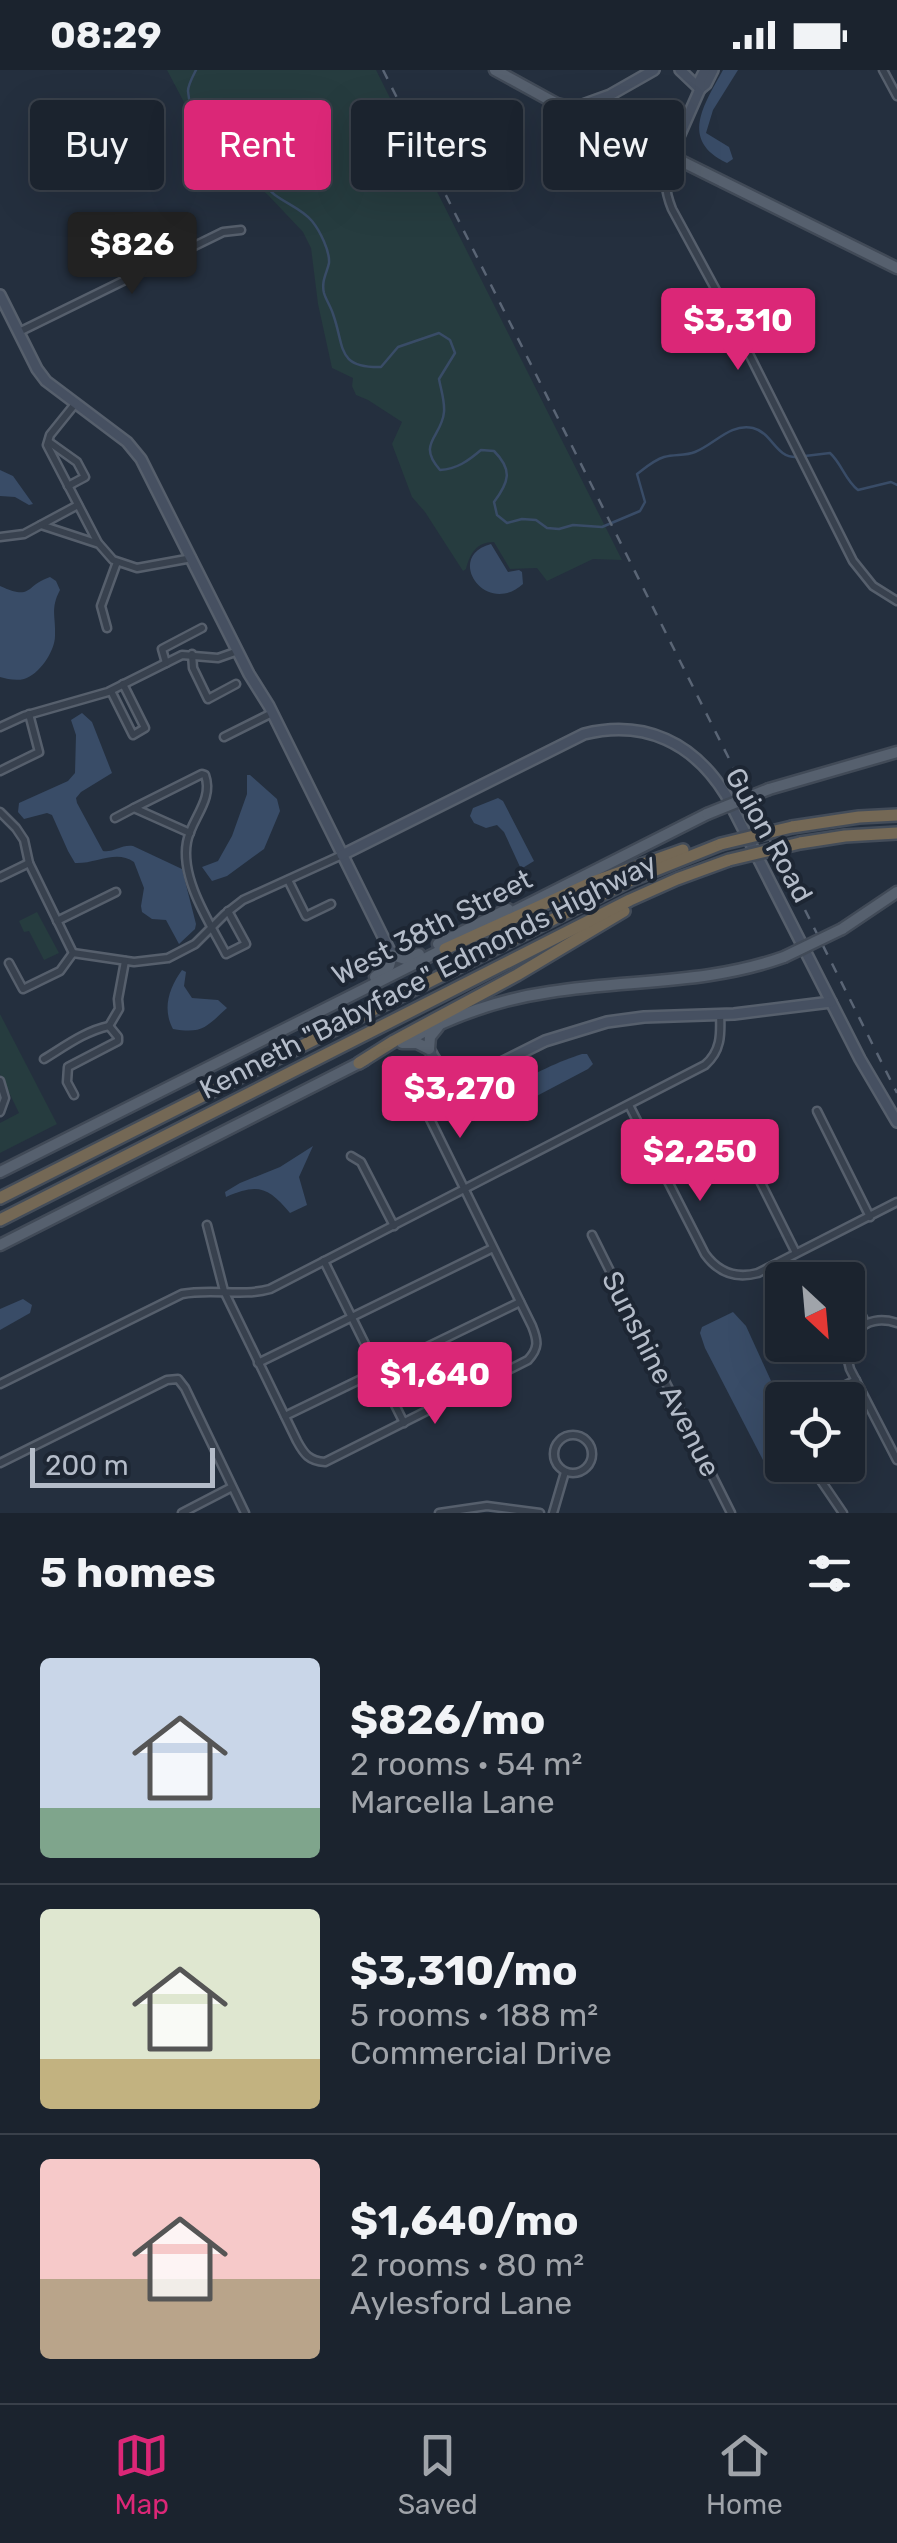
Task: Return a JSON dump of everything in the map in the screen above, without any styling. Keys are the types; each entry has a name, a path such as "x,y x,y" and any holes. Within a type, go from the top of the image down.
{"highway":[{"name":"Kenneth \"Babyface\" Edmonds Highway","path":"0,1198 654,869 721,844 792,827 897,815"},
{"name":"Kenneth \"Babyface\" Edmonds Highway","path":"0,1220 677,878 729,860 800,843 897,833"},
{"path":"445,948 592,882 683,850 721,844"},
{"path":"359,1063 517,975 677,878"}],"main road":[{"path":"495,70 564,100"},
{"path":"684,165 897,268"},
{"name":"West 38th Street","path":"0,1172 707,814 769,788 897,752"},
{"path":"345,997 389,966 392,956 409,958 521,902 558,889"},
{"path":"0,1245 359,1063 471,1011 534,994 696,979 738,971 784,957 842,929 897,892"},
{"path":"402,1043 429,1049 431,1035 442,1023"}],"street":[{"path":"596,100 654,70"},
{"path":"680,70 700,89"},
{"path":"684,126 709,70"},
{"path":"885,71 897,96"},
{"path":"665,190 860,570 880,591 897,601"},
{"path":"18,332 223,232 241,230"},
{"path":"0,294 42,376 138,454 392,956"},
{"path":"75,404 48,442 48,448 99,544 117,562 140,568 192,558"},
{"path":"48,442 77,462 84,477 68,486"},
{"path":"0,537 24,534 78,505"},
{"path":"40,525 99,544"},
{"path":"107,628 101,606 117,562"},
{"path":"166,663 162,649 202,628"},
{"path":"0,728 29,714 111,691 182,656 216,658 238,651"},
{"path":"192,654 193,668 208,698 236,684"},
{"path":"111,691 133,734 146,728 124,684"},
{"path":"224,738 272,713"},
{"path":"0,771 39,752 29,714"},
{"name":"Guion Road","path":"342,855 578,736 611,730 650,734 671,742 695,756 721,786 860,1058 897,1122"},
{"path":"114,818 204,774 207,794 186,845 197,898 226,954 246,944 228,910"},
{"path":"134,808 190,833"},
{"path":"0,812 21,835 29,863 73,952"},
{"path":"73,952 125,962 168,958 195,944 228,910 253,894 342,855"},
{"path":"0,877 29,863"},
{"path":"288,880 306,916 331,904"},
{"path":"58,921 116,892"},
{"path":"10,962 22,989 60,971 73,952"},
{"path":"111,1028 125,962"},
{"path":"429,1049 444,1072 465,1078 588,1026 644,1016 720,1014 831,1002"},
{"path":"0,1384 182,1294 204,1290 256,1293 270,1288 629,1106 715,1056 721,1033 720,1014"},
{"path":"44,1059 99,1028 111,1028"},
{"path":"74,1095 67,1082 68,1068 118,1041 111,1028"},
{"path":"60,1049 72,1064"},
{"path":"0,1081 4,1094 2,1109"},
{"path":"207,1225 224,1291 305,1456 315,1461 325,1462 528,1360 536,1352 538,1340 426,1114 426,1099"},
{"path":"629,1106 708,1258 722,1270 744,1276 758,1273 897,1202"},
{"path":"817,1112 870,1217"},
{"path":"744,1149 796,1253"},
{"path":"351,1156 361,1162 394,1226"},
{"name":"Sunshine Avenue","path":"592,1235 731,1513"},
{"path":"258,1364 493,1248"},
{"path":"324,1261 404,1423"},
{"path":"285,1416 520,1302"},
{"path":"866,1324 896,1321"},
{"path":"848,1362 897,1460"},
{"path":"0,1463 167,1380 178,1379 246,1513"},
{"path":"852,1382 856,1380"},
{"path":"567,1435 581,1436 590,1446 590,1463 581,1472 566,1472 554,1460 555,1445 567,1435"},
{"path":"553,1513 566,1472"},
{"path":"822,1482 843,1513"},
{"path":"182,1513 232,1487"},
{"path":"438,1513 488,1506 540,1513"}],"green space":[{"path":"167,70 376,70 391,100 351,100 351,190 436,190 622,560 593,559 547,581 537,568 510,569 494,542 475,550 463,571 412,497 392,444 402,422 356,395 353,378 332,368 311,248 303,232 262,190 331,190 331,100 184,102"},
{"path":"37,912 59,953 44,960 29,931 24,932 19,921"},
{"path":"0,1014 57,1124 0,1153 0,1123 19,1113 0,1074"}],"water":[{"path":"723,70 738,70 713,110 706,133 729,147 733,159 727,163 703,144 700,133 703,109"},
{"path":"0,470 13,476 33,504 0,496"},
{"path":"491,544 508,572 522,572 523,584 509,593 495,594 484,589 470,571 477,551"},
{"path":"50,577 60,590 49,655 30,677 0,677 0,586 23,592"},
{"path":"82,713 92,722 112,773 81,792 77,803 103,851 133,846 182,869 196,924 179,944 166,920 152,919 142,912 144,888 134,862 113,857 75,863 52,815 24,819 18,812 19,803 68,781 75,773 76,735 71,720"},
{"path":"247,775 277,799 280,811 264,849 227,876 212,881 202,867 218,861 232,836 247,794"},
{"path":"498,798 534,861 521,869 504,832 497,825 486,828 474,823 470,816 473,808"},
{"path":"182,970 186,972 184,986 192,998 218,1000 227,1008 198,1030 173,1029 168,1014 168,999"},
{"path":"587,1054 593,1064 588,1069 512,1109 498,1114 491,1106 520,1082"},
{"path":"313,1146 299,1177 307,1205 290,1213 269,1193 255,1189 226,1197 225,1192 240,1183 280,1167"},
{"path":"23,1299 32,1305 30,1313 0,1330 0,1309"},
{"path":"733,1312 746,1326 772,1382 765,1382 765,1462 705,1348 702,1327"}],"waterway":[{"path":"196,70 188,91 202,124 271,192 308,217 321,236 329,258 324,293 349,359 356,364 381,367 398,347 439,333 450,340 455,353 439,379 444,412 430,453 440,470 462,464 481,450 494,451 507,476 494,502 497,515 507,523 522,519 536,520 547,528 602,527 640,511 645,502 637,474 646,467 664,457 695,452 745,427 760,431 784,454 797,457"},
{"path":"805,456 830,453 858,490 891,482 897,485"}],"railway":[{"path":"383,70 897,1093"}]}
